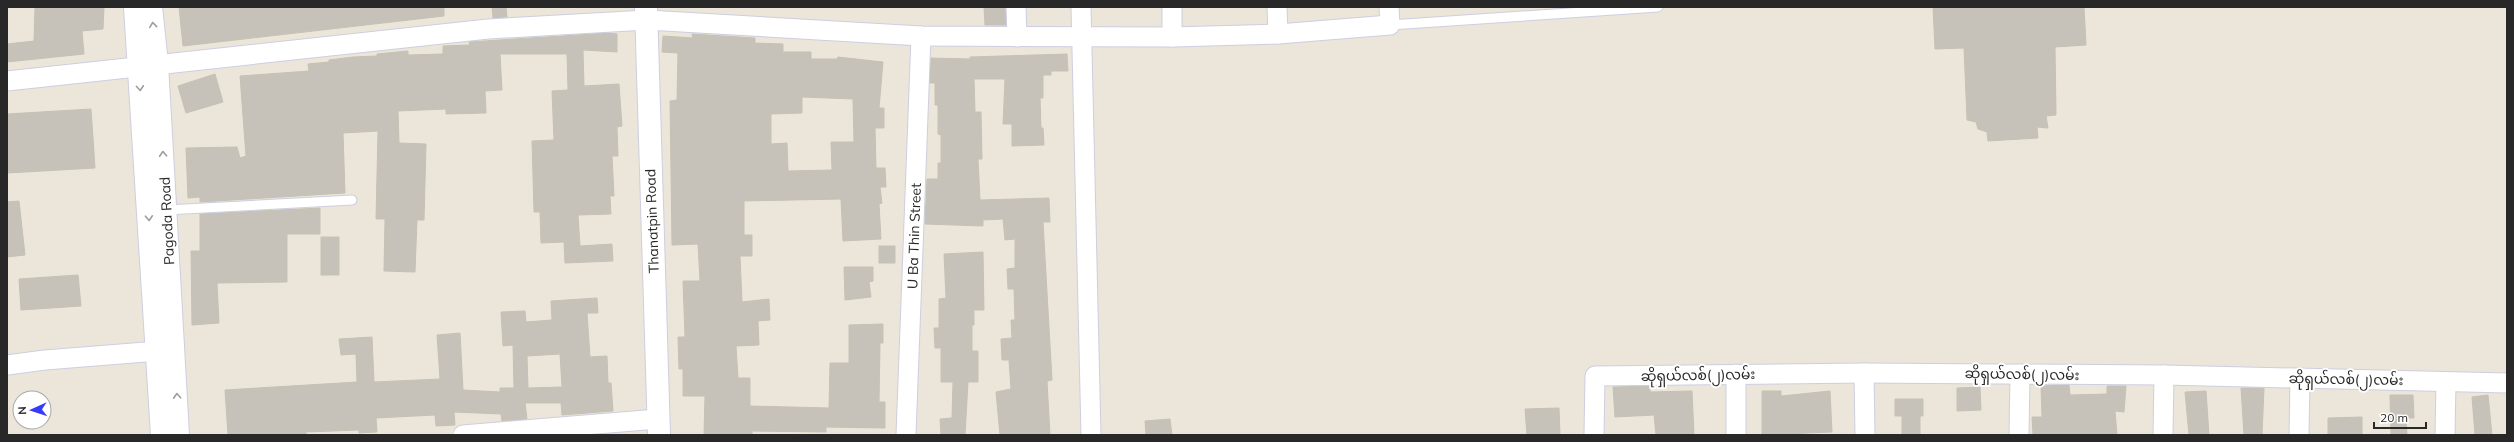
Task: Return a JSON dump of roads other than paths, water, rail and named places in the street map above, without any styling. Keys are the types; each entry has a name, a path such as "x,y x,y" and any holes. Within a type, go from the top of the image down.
{"street":[{"name":"Pagoda Road","path":"135,7 148,65 166,210 166,350 162,435"},
{"name":"Pagoda Road","path":"151,7 148,65 166,350 178,435"},
{"path":"1016,7 1017,37"},
{"path":"1081,7 1091,435"},
{"path":"1172,7 1172,37"},
{"path":"1277,7 1278,34"},
{"path":"7,81 647,13 921,36 1017,37 1172,37 1278,34 1390,16"},
{"name":"Thanatpin Road","path":"647,13 658,427"},
{"name":"U Ba Thin Street","path":"906,435 921,36"},
{"path":"7,365 166,350"},
{"path":"1864,373 1865,435"},
{"name":"ဆိုရှယ်လစ်(၂)လမ်း","path":"1594,435 1595,376 1864,373 2020,374 2507,383"},
{"path":"1736,374 1736,435"},
{"path":"2019,435 2020,374"},
{"path":"2163,435 2164,376"},
{"path":"2299,435 2300,378"},
{"path":"2445,435 2446,382"},
{"path":"463,435 658,427"}],"lane":[{"path":"1390,16 1658,7"},
{"path":"166,210 352,200"}]}
